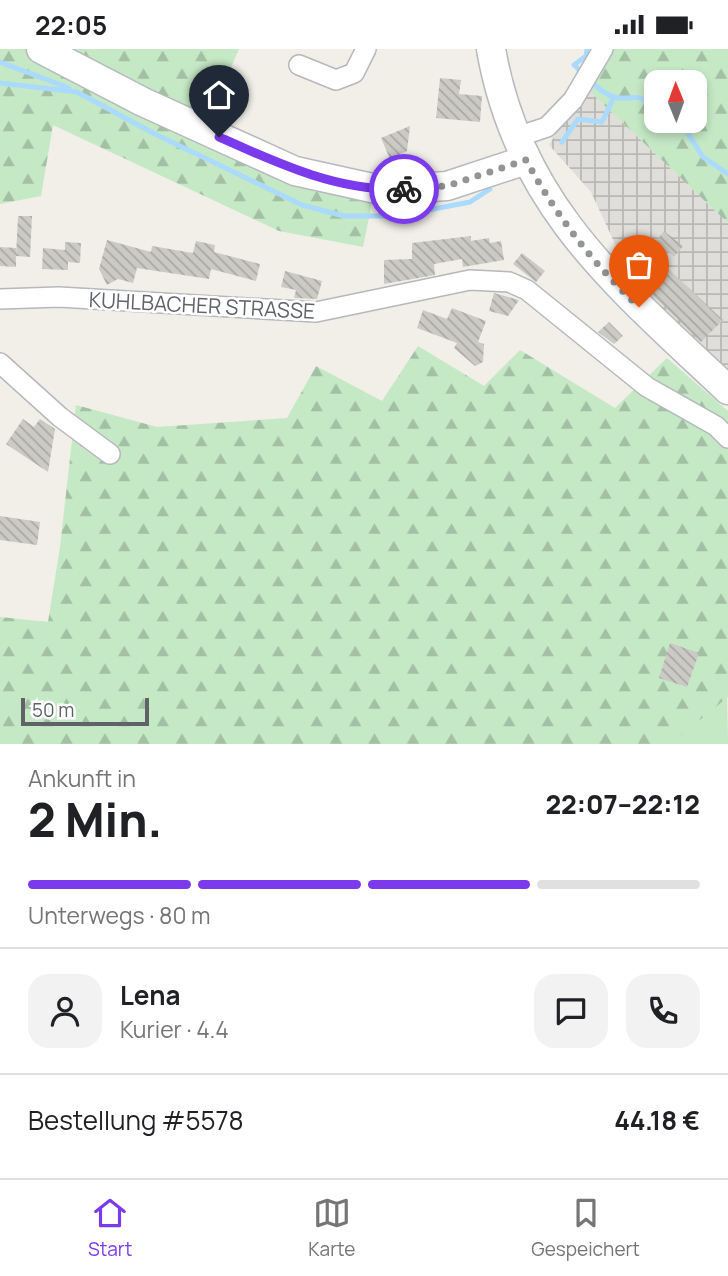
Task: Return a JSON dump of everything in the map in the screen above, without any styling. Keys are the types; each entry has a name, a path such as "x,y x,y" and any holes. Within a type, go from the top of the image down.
{"main road":[{"path":"41,49 143,102 295,171 382,190 447,186 521,148"},
{"path":"491,49 521,148 562,220 599,266 728,390"}],"street":[{"path":"299,65 336,80 354,73 366,49"},
{"path":"521,148 547,127 573,100 603,49"},
{"name":"KUHLBACHER STRASSE","path":"0,299 59,297 316,312 470,280 509,282 527,290 648,387 716,426 728,438"},
{"path":"0,363 60,417 110,454"}],"shaded area":[{"path":"584,86 728,223 728,374 633,283 591,192 549,145"}],"green space":[{"path":"0,49 239,49 199,139 309,186 372,203 363,247 279,231 53,125 41,196 0,204"},
{"path":"606,49 728,49 728,223 584,86"},
{"path":"418,346 484,386 520,350 615,408 667,358 728,411 728,697 670,744 0,744 0,617 48,622 60,547 76,405 157,427 287,418 316,366 382,401"},
{"path":"727,697 728,744 669,744"}],"building":[{"path":"440,78 461,80 459,94 482,96 480,122 436,118"},
{"path":"410,126 407,151 390,159 381,138"},
{"path":"18,216 32,216 30,257 16,256"},
{"path":"664,231 683,246 674,257 656,241"},
{"path":"471,236 471,241 489,238 490,243 501,241 504,260 463,267 462,259 434,264 435,275 384,284 384,260 412,259 412,243"},
{"path":"107,240 151,252 152,246 193,253 196,241 215,245 214,252 260,264 256,281 211,269 209,279 137,268 133,283 118,279 107,285 99,269"},
{"path":"65,242 81,243 80,263 68,262 68,270 42,269 43,248 65,250"},
{"path":"0,247 16,248 16,267 0,266"},
{"path":"522,253 545,271 536,282 513,264"},
{"path":"660,261 723,320 701,342 639,282"},
{"path":"285,271 322,281 317,299 294,298 296,290 281,287"},
{"path":"494,293 519,300 508,316 489,311"},
{"path":"452,308 486,321 478,342 484,344 483,362 475,366 454,348 457,343 417,328 423,310 447,319"},
{"path":"609,322 623,336 614,344 598,332"},
{"path":"23,419 34,427 40,419 55,429 48,472 6,444"},
{"path":"0,516 40,522 37,545 0,540"},
{"path":"670,643 699,653 687,687 659,678"}],"waterway":[{"path":"587,49 586,56 574,65 598,88 614,97 644,100"},
{"path":"0,62 69,88"},
{"path":"0,83 77,92 153,133 302,205 344,216 397,216 470,202 490,189"},
{"path":"562,142 578,119 602,122 614,97"},
{"path":"688,133 703,157 728,174"}],"way so far":[{"path":"404,189 447,186 494,173 526,160 562,220 599,266 639,307"}],"route":[{"path":"219,137 295,171 382,190 404,189"}]}
